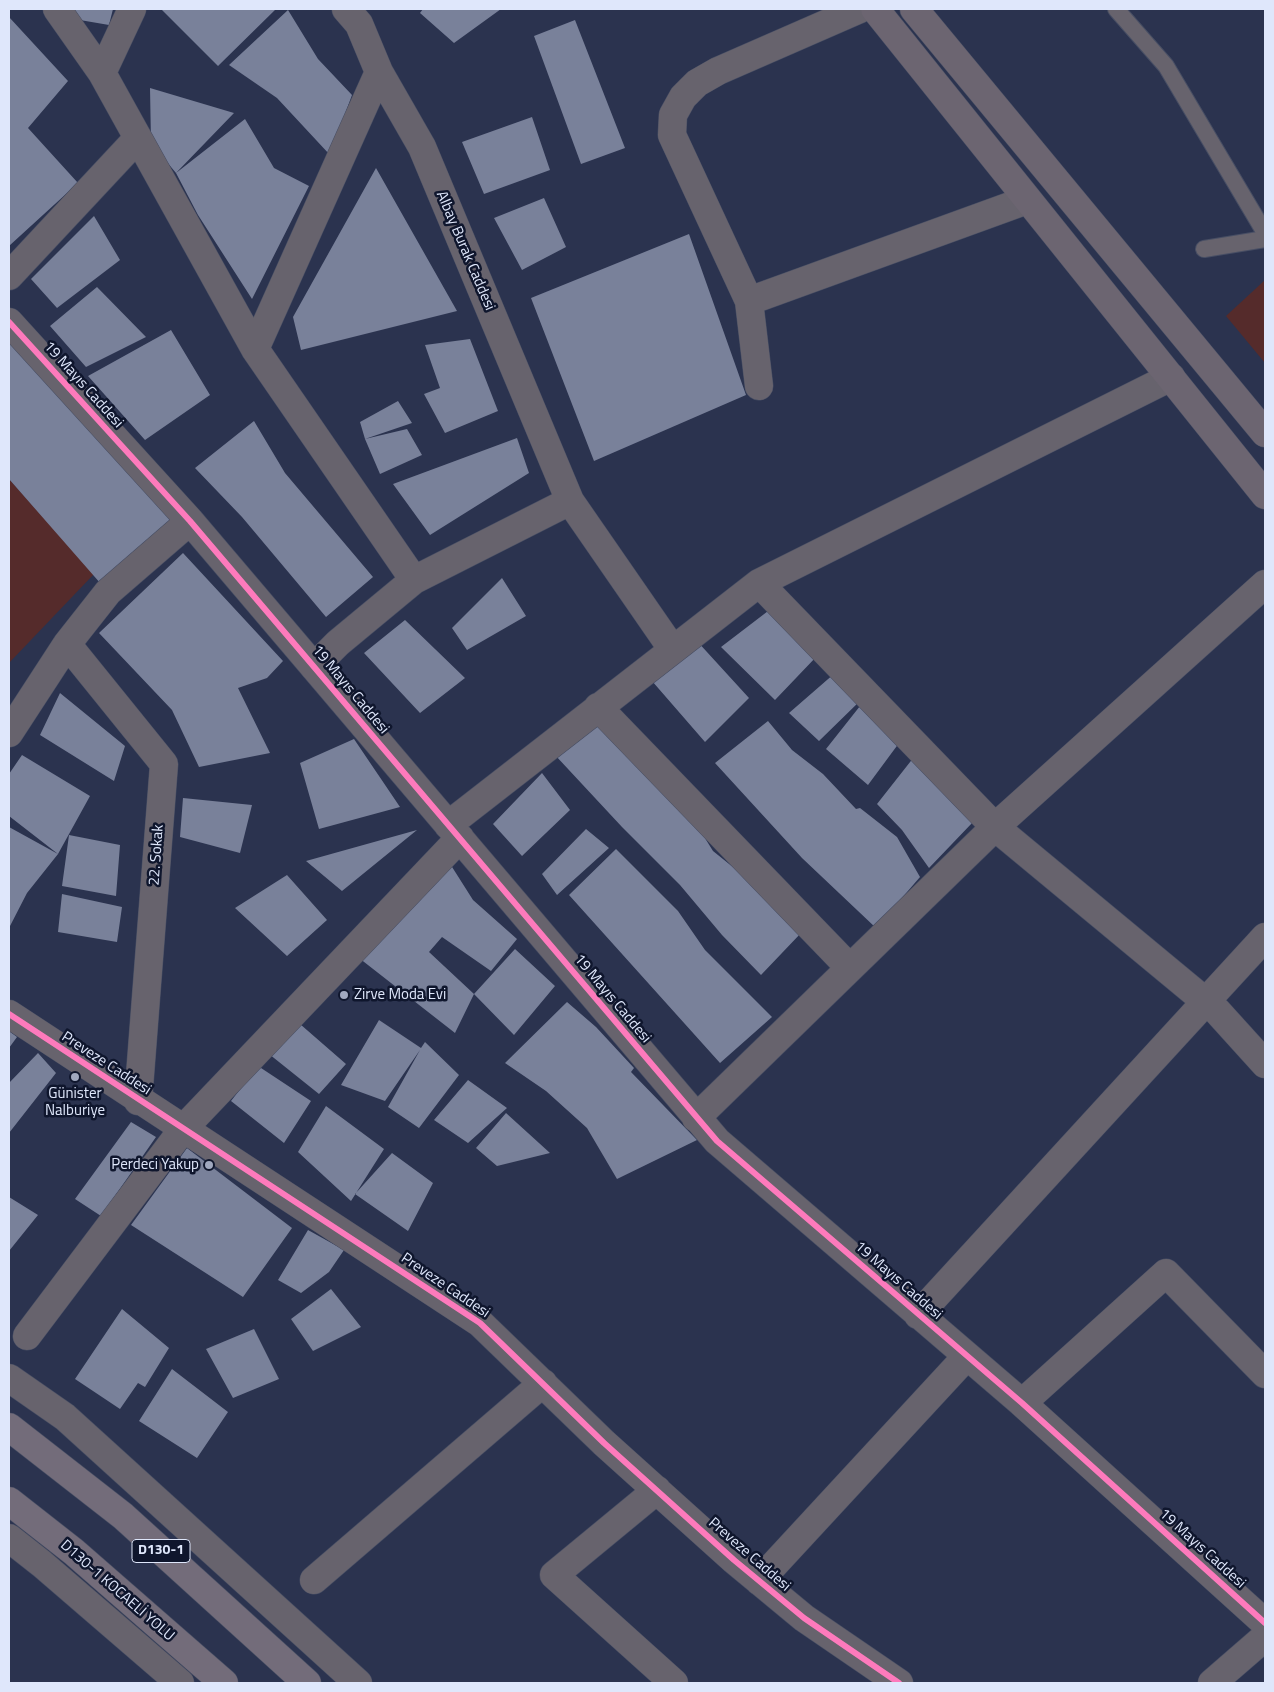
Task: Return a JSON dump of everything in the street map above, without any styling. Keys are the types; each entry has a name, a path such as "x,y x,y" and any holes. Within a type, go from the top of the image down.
{"highway":[{"name":"D130-1","path":"9,1428 123,1516 306,1683"},
{"name":"D130-1 KOCAELİ YOLU","path":"9,1501 74,1552 224,1683"}],"main road":[{"path":"875,9 1265,495"},
{"path":"914,9 1265,433"}],"street":[{"path":"57,9 102,73 255,349 414,580"},
{"path":"102,73 132,9"},
{"path":"759,386 749,301 672,135 673,115 683,97 697,83 718,71 860,9"},
{"name":"Albay Burak Caddesi","path":"360,14 379,72 422,147 570,501 672,650"},
{"path":"255,349 379,72"},
{"path":"9,276 138,138"},
{"path":"749,301 1027,200"},
{"name":"19 Mayıs Caddesi","path":"9,322 190,521 717,1141 1022,1403 1265,1623"},
{"path":"26,1336 183,1129 454,832 598,707 760,583 1171,377"},
{"path":"314,667 338,643 414,580 570,501"},
{"path":"9,733 67,644 108,592 190,521"},
{"path":"760,583 995,827 1217,1011 1265,1064"},
{"path":"696,1118 849,967 995,827 1265,584"},
{"name":"22. Sokak","path":"67,644 164,764 138,1100"},
{"path":"598,707 849,967"},
{"path":"918,1315 1204,1001 1265,937"},
{"name":"Preveze Caddesi","path":"9,1014 480,1323 657,1490 759,1581 804,1618 896,1682"},
{"path":"1022,1403 1166,1273 1265,1374"},
{"path":"759,1581 967,1356"},
{"path":"9,1378 65,1418 358,1683"},
{"path":"314,1580 543,1383"},
{"path":"657,1490 554,1575 674,1683"},
{"path":"9,1538 50,1570 180,1683"},
{"path":"1212,1683 1265,1637"}],"lane":[{"path":"1116,9 1166,66 1265,233"},
{"path":"1204,249 1265,239"}],"shaded area":[{"path":"1265,280 1265,363 1226,316"},
{"path":"9,479 94,574 9,663"}],"building":[{"path":"68,9 113,9 109,25 74,19"},
{"path":"161,9 276,9 218,66"},
{"path":"423,9 501,9 454,43 420,13"},
{"path":"288,10 318,59 352,95 330,155 277,98 229,65"},
{"path":"9,17 68,81 28,128 78,183 9,246"},
{"path":"575,20 625,148 581,164 534,36"},
{"path":"150,88 234,113 176,173 151,143"},
{"path":"532,117 550,170 484,194 462,142"},
{"path":"245,119 274,168 309,186 252,299 198,215 176,173"},
{"path":"376,168 457,311 301,350 293,317"},
{"path":"544,198 566,247 522,270 494,218"},
{"path":"94,216 120,260 57,308 31,279"},
{"path":"689,234 746,395 594,461 531,298"},
{"path":"97,287 146,337 86,367 50,326"},
{"path":"171,330 210,395 145,440 88,376"},
{"path":"20,334 190,521 108,592 9,479 9,343"},
{"path":"470,339 498,411 445,433 424,394 440,388 425,345"},
{"path":"398,401 412,423 365,439 360,422"},
{"path":"254,421 285,473 373,577 326,617 242,517 195,468"},
{"path":"407,429 422,455 380,474 365,439"},
{"path":"517,438 529,473 430,535 393,484"},
{"path":"183,553 283,661 267,678 238,688 270,753 199,767 172,710 99,633"},
{"path":"502,578 526,616 467,650 452,628"},
{"path":"772,608 817,656 775,700 721,647"},
{"path":"405,620 465,678 420,713 364,653"},
{"path":"696,640 749,698 705,742 652,681"},
{"path":"835,673 862,699 819,741 789,713"},
{"path":"60,693 125,746 114,781 40,735"},
{"path":"864,701 902,739 868,785 826,749"},
{"path":"603,720 690,814 713,851 744,876 802,932 761,975 722,935 680,885 622,827 555,755"},
{"path":"768,721 792,750 823,774 856,809 860,808 897,837 920,877 876,928 802,858 715,763"},
{"path":"354,739 400,807 319,829 300,763"},
{"path":"22,755 90,796 58,854 9,816 9,774"},
{"path":"914,757 973,822 929,868 902,830 877,804"},
{"path":"542,773 570,810 522,856 493,824"},
{"path":"183,798 252,805 240,853 180,837"},
{"path":"9,827 58,854 27,893 9,928"},
{"path":"586,829 609,848 557,895 542,874"},
{"path":"417,830 342,891 306,861"},
{"path":"69,835 120,845 116,896 62,886"},
{"path":"616,849 678,911 705,950 772,1017 720,1063 569,895"},
{"path":"447,859 473,900 517,939 491,971 442,937 429,952 474,994 455,1033 359,958"},
{"path":"287,875 327,920 287,956 235,908"},
{"path":"62,894 122,907 117,942 58,932"},
{"path":"515,949 555,986 514,1035 474,994"},
{"path":"567,1002 596,1027 634,1068 631,1072 697,1140 617,1179 587,1128 546,1091 505,1063"},
{"path":"379,1020 421,1048 425,1042 459,1075 419,1128 388,1107 420,1050 385,1101 341,1085"},
{"path":"300,1024 346,1064 319,1094 269,1054"},
{"path":"9,1031 17,1037 9,1048"},
{"path":"38,1053 56,1073 9,1133 9,1083"},
{"path":"258,1066 311,1101 284,1143 231,1101"},
{"path":"468,1080 507,1108 468,1143 434,1120"},
{"path":"326,1106 384,1149 351,1201 298,1152"},
{"path":"506,1113 550,1153 497,1166 476,1148"},
{"path":"131,1122 156,1137 101,1216 75,1199"},
{"path":"187,1148 292,1228 243,1297 131,1225"},
{"path":"392,1153 433,1183 408,1231 355,1194"},
{"path":"9,1197 38,1215 9,1251"},
{"path":"308,1230 344,1250 329,1272 301,1293 278,1280"},
{"path":"331,1289 361,1327 313,1351 291,1319"},
{"path":"122,1309 169,1348 145,1387 138,1383 120,1409 75,1379"},
{"path":"254,1329 279,1379 233,1398 206,1349"},
{"path":"172,1369 228,1412 197,1458 139,1421"}],"cycle path":[{"path":"9,322 190,521 717,1141 1022,1403 1265,1623"},
{"path":"9,1014 480,1323 604,1443 734,1560 804,1618 899,1683"}],"place":[{"name":"Zirve Moda Evi","path":"344,995"},
{"name":"Günister Nalburiye","path":"75,1077"},
{"name":"Perdeci Yakup","path":"209,1165"}]}
